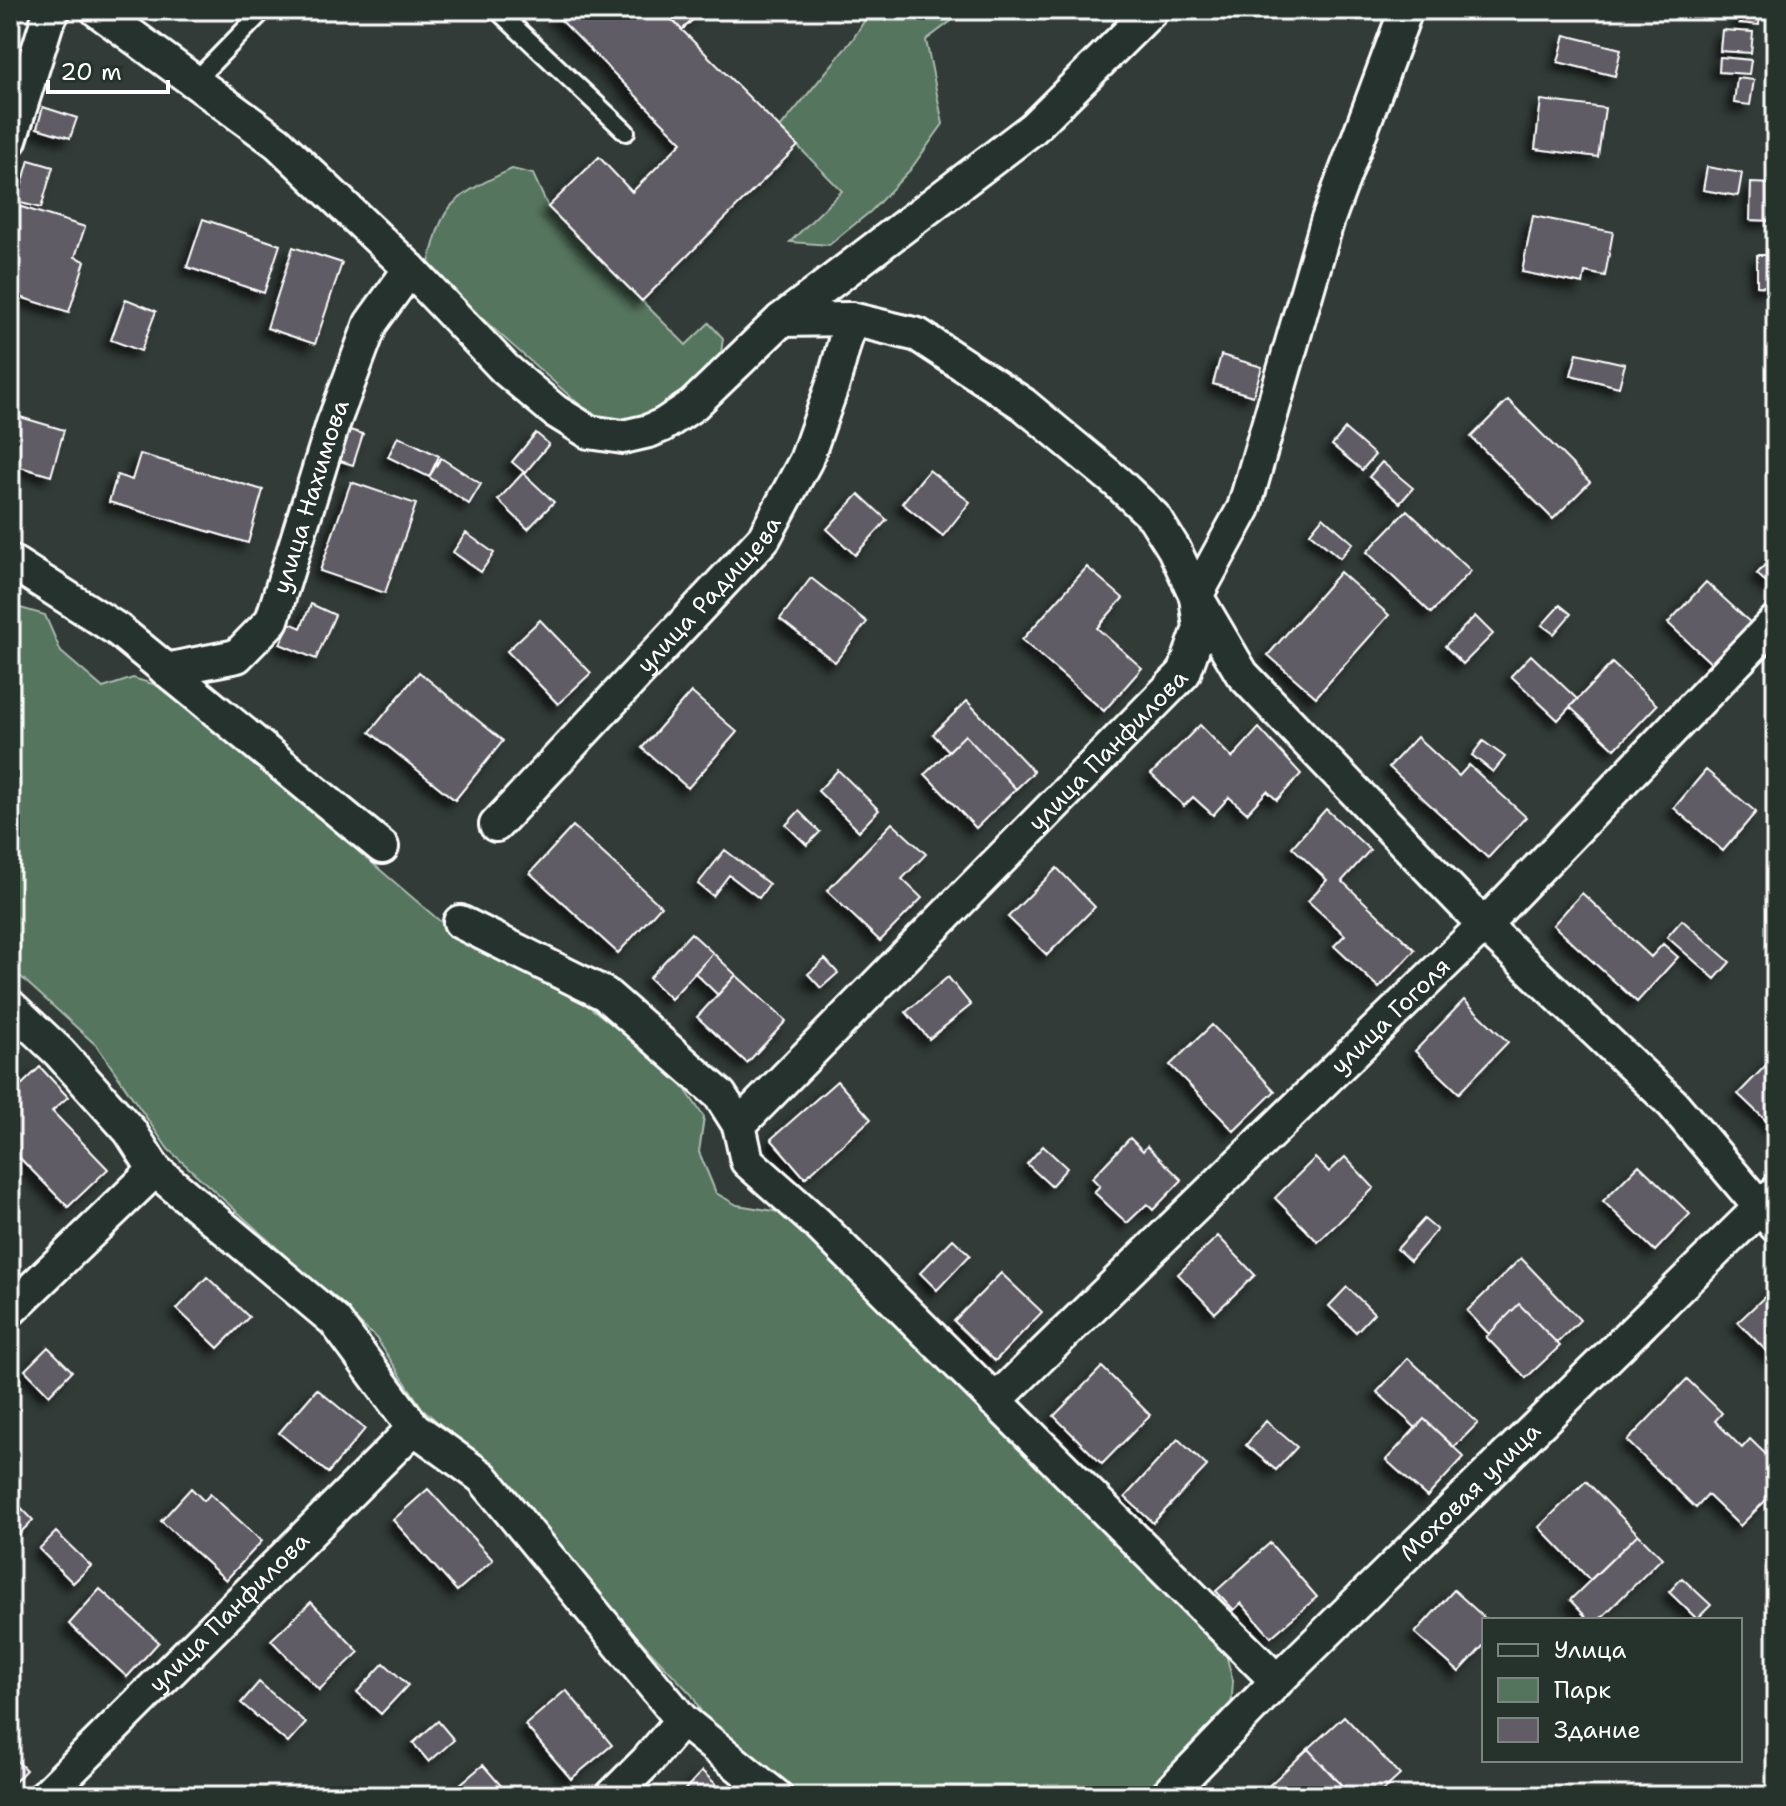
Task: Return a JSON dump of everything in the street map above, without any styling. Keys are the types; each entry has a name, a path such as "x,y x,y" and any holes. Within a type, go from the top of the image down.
{"street":[{"path":"10,140 47,22 54,10"},
{"path":"97,10 278,143 410,269 505,369 555,411 589,432 609,436 635,435 663,425 693,405 781,320 1033,128 1152,10"},
{"path":"1196,596 1244,508 1327,222 1406,10"},
{"name":"улица Нахимова","path":"166,670 237,656 272,620 333,424 371,323 410,269"},
{"path":"781,320 851,319 918,335 1023,404 1117,482 1154,517 1242,674 1484,925 1673,1104 1771,1208"},
{"name":"улица Радищева","path":"496,825 764,538 806,460 833,384 851,319"},
{"path":"10,561 118,630 382,847"},
{"name":"улица Панфилова","path":"739,1125 1184,673 1200,628 1196,596"},
{"name":"улица Гоголя","path":"995,1401 1484,925 1776,621"},
{"path":"460,922 605,994 720,1095 739,1125 747,1161 818,1224 1277,1681"},
{"path":"10,1006 59,1052 130,1131 155,1170 335,1321 414,1428 482,1477 682,1720 776,1796"},
{"path":"10,1310 155,1170"},
{"name":"Моховая улица","path":"1166,1796 1277,1681 1771,1208"},
{"name":"улица Панфилова","path":"45,1796 414,1428"},
{"path":"612,1796 682,1720"}],"lane":[{"path":"194,82 264,10"},
{"path":"497,10 626,132"}],"green space":[{"path":"871,10 966,10 926,40 943,124 910,170 871,211 829,245 790,242 842,191 780,128 853,39"},
{"path":"512,169 533,174 548,207 686,345 709,323 723,338 720,361 692,392 649,421 597,420 427,270 439,227 452,205 473,189"},
{"path":"10,605 45,615 61,652 103,688 133,678 169,689 441,922 568,990 674,1073 704,1117 699,1152 716,1193 737,1205 786,1213 1223,1643 1233,1681 1231,1709 1144,1796 791,1796 708,1724 692,1695 568,1564 518,1495 422,1408 376,1338 168,1149 97,1046 10,967"}],"building":[{"path":"551,10 662,10 798,146 642,301 548,207 599,157 632,192 682,142"},
{"path":"669,10 703,10 682,30 666,13"},
{"path":"1740,10 1760,10 1759,25 1739,23"},
{"path":"1722,30 1753,32 1751,53 1720,51"},
{"path":"1565,35 1621,49 1615,76 1558,62"},
{"path":"1720,57 1751,60 1749,74 1719,72"},
{"path":"1737,78 1754,80 1750,105 1734,103"},
{"path":"1541,100 1605,108 1598,157 1535,149"},
{"path":"43,107 77,118 70,138 37,128"},
{"path":"29,160 53,167 41,208 17,202"},
{"path":"1707,167 1742,173 1738,196 1703,190"},
{"path":"1751,183 1773,184 1773,221 1750,220"},
{"path":"15,205 85,227 75,257 85,261 69,312 10,294 10,222"},
{"path":"1533,216 1613,232 1605,276 1585,272 1583,284 1522,272"},
{"path":"203,219 280,245 264,293 187,267"},
{"path":"293,247 342,263 315,344 267,328"},
{"path":"1757,255 1775,255 1774,287 1757,286"},
{"path":"126,299 156,311 141,351 111,340"},
{"path":"1577,353 1625,364 1619,387 1571,375"},
{"path":"1221,355 1262,367 1253,396 1213,384"},
{"path":"1508,400 1590,482 1553,519 1471,437"},
{"path":"10,414 64,430 51,476 10,464"},
{"path":"346,429 363,434 353,465 337,460"},
{"path":"1345,429 1375,455 1362,470 1332,445"},
{"path":"536,433 549,444 525,473 512,462"},
{"path":"398,436 439,456 429,477 388,457"},
{"path":"140,454 263,490 248,543 109,502 117,475 132,480"},
{"path":"441,458 481,484 469,504 429,477"},
{"path":"1382,462 1413,488 1400,503 1369,477"},
{"path":"929,470 970,502 943,536 902,503"},
{"path":"523,473 554,502 528,529 498,500"},
{"path":"351,482 416,504 385,593 320,571"},
{"path":"859,494 887,520 855,555 827,529"},
{"path":"1407,510 1471,571 1431,613 1367,552"},
{"path":"1323,517 1353,543 1340,558 1310,533"},
{"path":"466,533 494,553 481,572 453,552"},
{"path":"1776,552 1776,591 1757,574"},
{"path":"1087,567 1123,598 1097,628 1142,668 1104,711 1022,640"},
{"path":"1340,572 1389,615 1316,697 1268,655"},
{"path":"811,578 867,622 835,662 780,619"},
{"path":"1706,582 1753,625 1714,666 1668,623"},
{"path":"311,604 335,615 316,659 280,644 290,623 301,628"},
{"path":"1560,605 1571,614 1554,634 1542,625"},
{"path":"1475,616 1493,634 1463,664 1445,646"},
{"path":"540,620 591,673 558,704 507,651"},
{"path":"1531,655 1577,699 1558,720 1511,676"},
{"path":"1612,663 1657,705 1615,749 1570,707"},
{"path":"419,672 503,741 455,800 370,732"},
{"path":"691,692 737,732 688,788 642,748"},
{"path":"967,701 1034,772 1016,789 965,735 949,751 933,734"},
{"path":"1200,725 1232,758 1259,728 1301,774 1277,800 1267,791 1247,813 1229,797 1213,815 1193,797 1184,806 1151,774"},
{"path":"965,735 1016,789 976,828 925,774"},
{"path":"1417,737 1459,776 1469,765 1526,817 1488,858 1389,767"},
{"path":"1483,741 1505,757 1493,772 1472,755"},
{"path":"838,770 879,810 859,831 818,791"},
{"path":"1706,770 1756,812 1723,851 1674,808"},
{"path":"1326,809 1370,850 1342,881 1415,950 1379,988 1334,946 1345,935 1308,901 1327,880 1292,847"},
{"path":"799,811 820,832 807,845 786,825"},
{"path":"892,823 926,854 902,879 922,898 880,941 827,891"},
{"path":"573,826 661,906 618,953 530,873"},
{"path":"725,850 769,884 759,898 729,875 713,896 698,884"},
{"path":"1057,868 1095,907 1047,955 1008,917"},
{"path":"1582,893 1651,957 1663,944 1678,957 1637,1002 1553,925"},
{"path":"1682,920 1730,962 1715,979 1667,937"},
{"path":"691,933 713,953 671,999 649,978"},
{"path":"713,953 736,975 718,995 695,973"},
{"path":"825,959 838,973 821,988 808,974"},
{"path":"736,975 786,1021 747,1063 697,1017"},
{"path":"948,977 971,1005 929,1039 906,1012"},
{"path":"1464,1000 1508,1042 1459,1093 1415,1051"},
{"path":"1212,1025 1275,1091 1234,1131 1170,1065"},
{"path":"1776,1055 1776,1130 1738,1094"},
{"path":"40,1067 68,1097 52,1111 108,1169 68,1207 10,1148 10,1096"},
{"path":"837,1081 871,1119 805,1178 771,1139"},
{"path":"1130,1138 1143,1151 1147,1146 1182,1180 1153,1210 1147,1204 1127,1223 1094,1192 1100,1186 1092,1178"},
{"path":"1043,1146 1067,1168 1051,1186 1027,1164"},
{"path":"1345,1157 1374,1188 1318,1242 1275,1198 1315,1158 1329,1172"},
{"path":"1639,1165 1690,1214 1655,1251 1603,1201"},
{"path":"1424,1219 1437,1230 1410,1261 1397,1249"},
{"path":"1218,1236 1255,1275 1215,1313 1178,1274"},
{"path":"953,1239 970,1255 937,1290 920,1273"},
{"path":"1521,1258 1580,1320 1557,1343 1519,1304 1489,1334 1467,1311"},
{"path":"1001,1273 1042,1312 995,1361 954,1321"},
{"path":"207,1277 249,1317 218,1348 177,1309"},
{"path":"1776,1286 1776,1358 1775,1360 1738,1322"},
{"path":"1347,1287 1374,1313 1356,1332 1329,1306"},
{"path":"1519,1304 1560,1346 1526,1378 1486,1337"},
{"path":"48,1347 72,1371 49,1395 25,1370"},
{"path":"1408,1358 1478,1423 1454,1447 1424,1419 1416,1428 1377,1392"},
{"path":"1102,1367 1150,1415 1102,1464 1054,1416"},
{"path":"1687,1379 1722,1413 1715,1421 1742,1448 1750,1439 1776,1464 1776,1490 1740,1526 1708,1495 1696,1508 1627,1441"},
{"path":"317,1389 365,1429 328,1473 279,1433"},
{"path":"1424,1419 1464,1457 1427,1497 1386,1460"},
{"path":"1266,1421 1297,1447 1276,1470 1246,1445"},
{"path":"1178,1439 1207,1466 1153,1523 1125,1497"},
{"path":"1586,1481 1638,1534 1590,1580 1539,1527"},
{"path":"191,1488 204,1501 210,1494 262,1541 226,1580 161,1521"},
{"path":"428,1489 493,1560 457,1591 393,1520"},
{"path":"10,1496 33,1520 10,1543"},
{"path":"56,1532 91,1566 73,1583 39,1549"},
{"path":"1638,1534 1662,1558 1601,1618 1587,1618 1570,1600"},
{"path":"1270,1543 1317,1597 1271,1637 1241,1603 1234,1610 1216,1591"},
{"path":"1682,1578 1711,1605 1696,1618 1669,1592"},
{"path":"100,1589 159,1642 127,1677 69,1624"},
{"path":"1454,1590 1485,1618 1482,1618 1482,1647 1459,1672 1415,1633"},
{"path":"311,1602 359,1652 319,1690 271,1640"},
{"path":"384,1663 408,1685 381,1714 357,1692"},
{"path":"259,1682 306,1723 288,1743 241,1703"},
{"path":"566,1690 612,1745 571,1779 525,1725"},
{"path":"1344,1716 1400,1775 1377,1796 1351,1796 1308,1749"},
{"path":"438,1721 454,1740 429,1762 413,1743"},
{"path":"1308,1749 1352,1796 1260,1794"},
{"path":"10,1754 26,1770 10,1787"},
{"path":"483,1765 510,1796 446,1796"},
{"path":"702,1771 728,1796 679,1796"}]}
